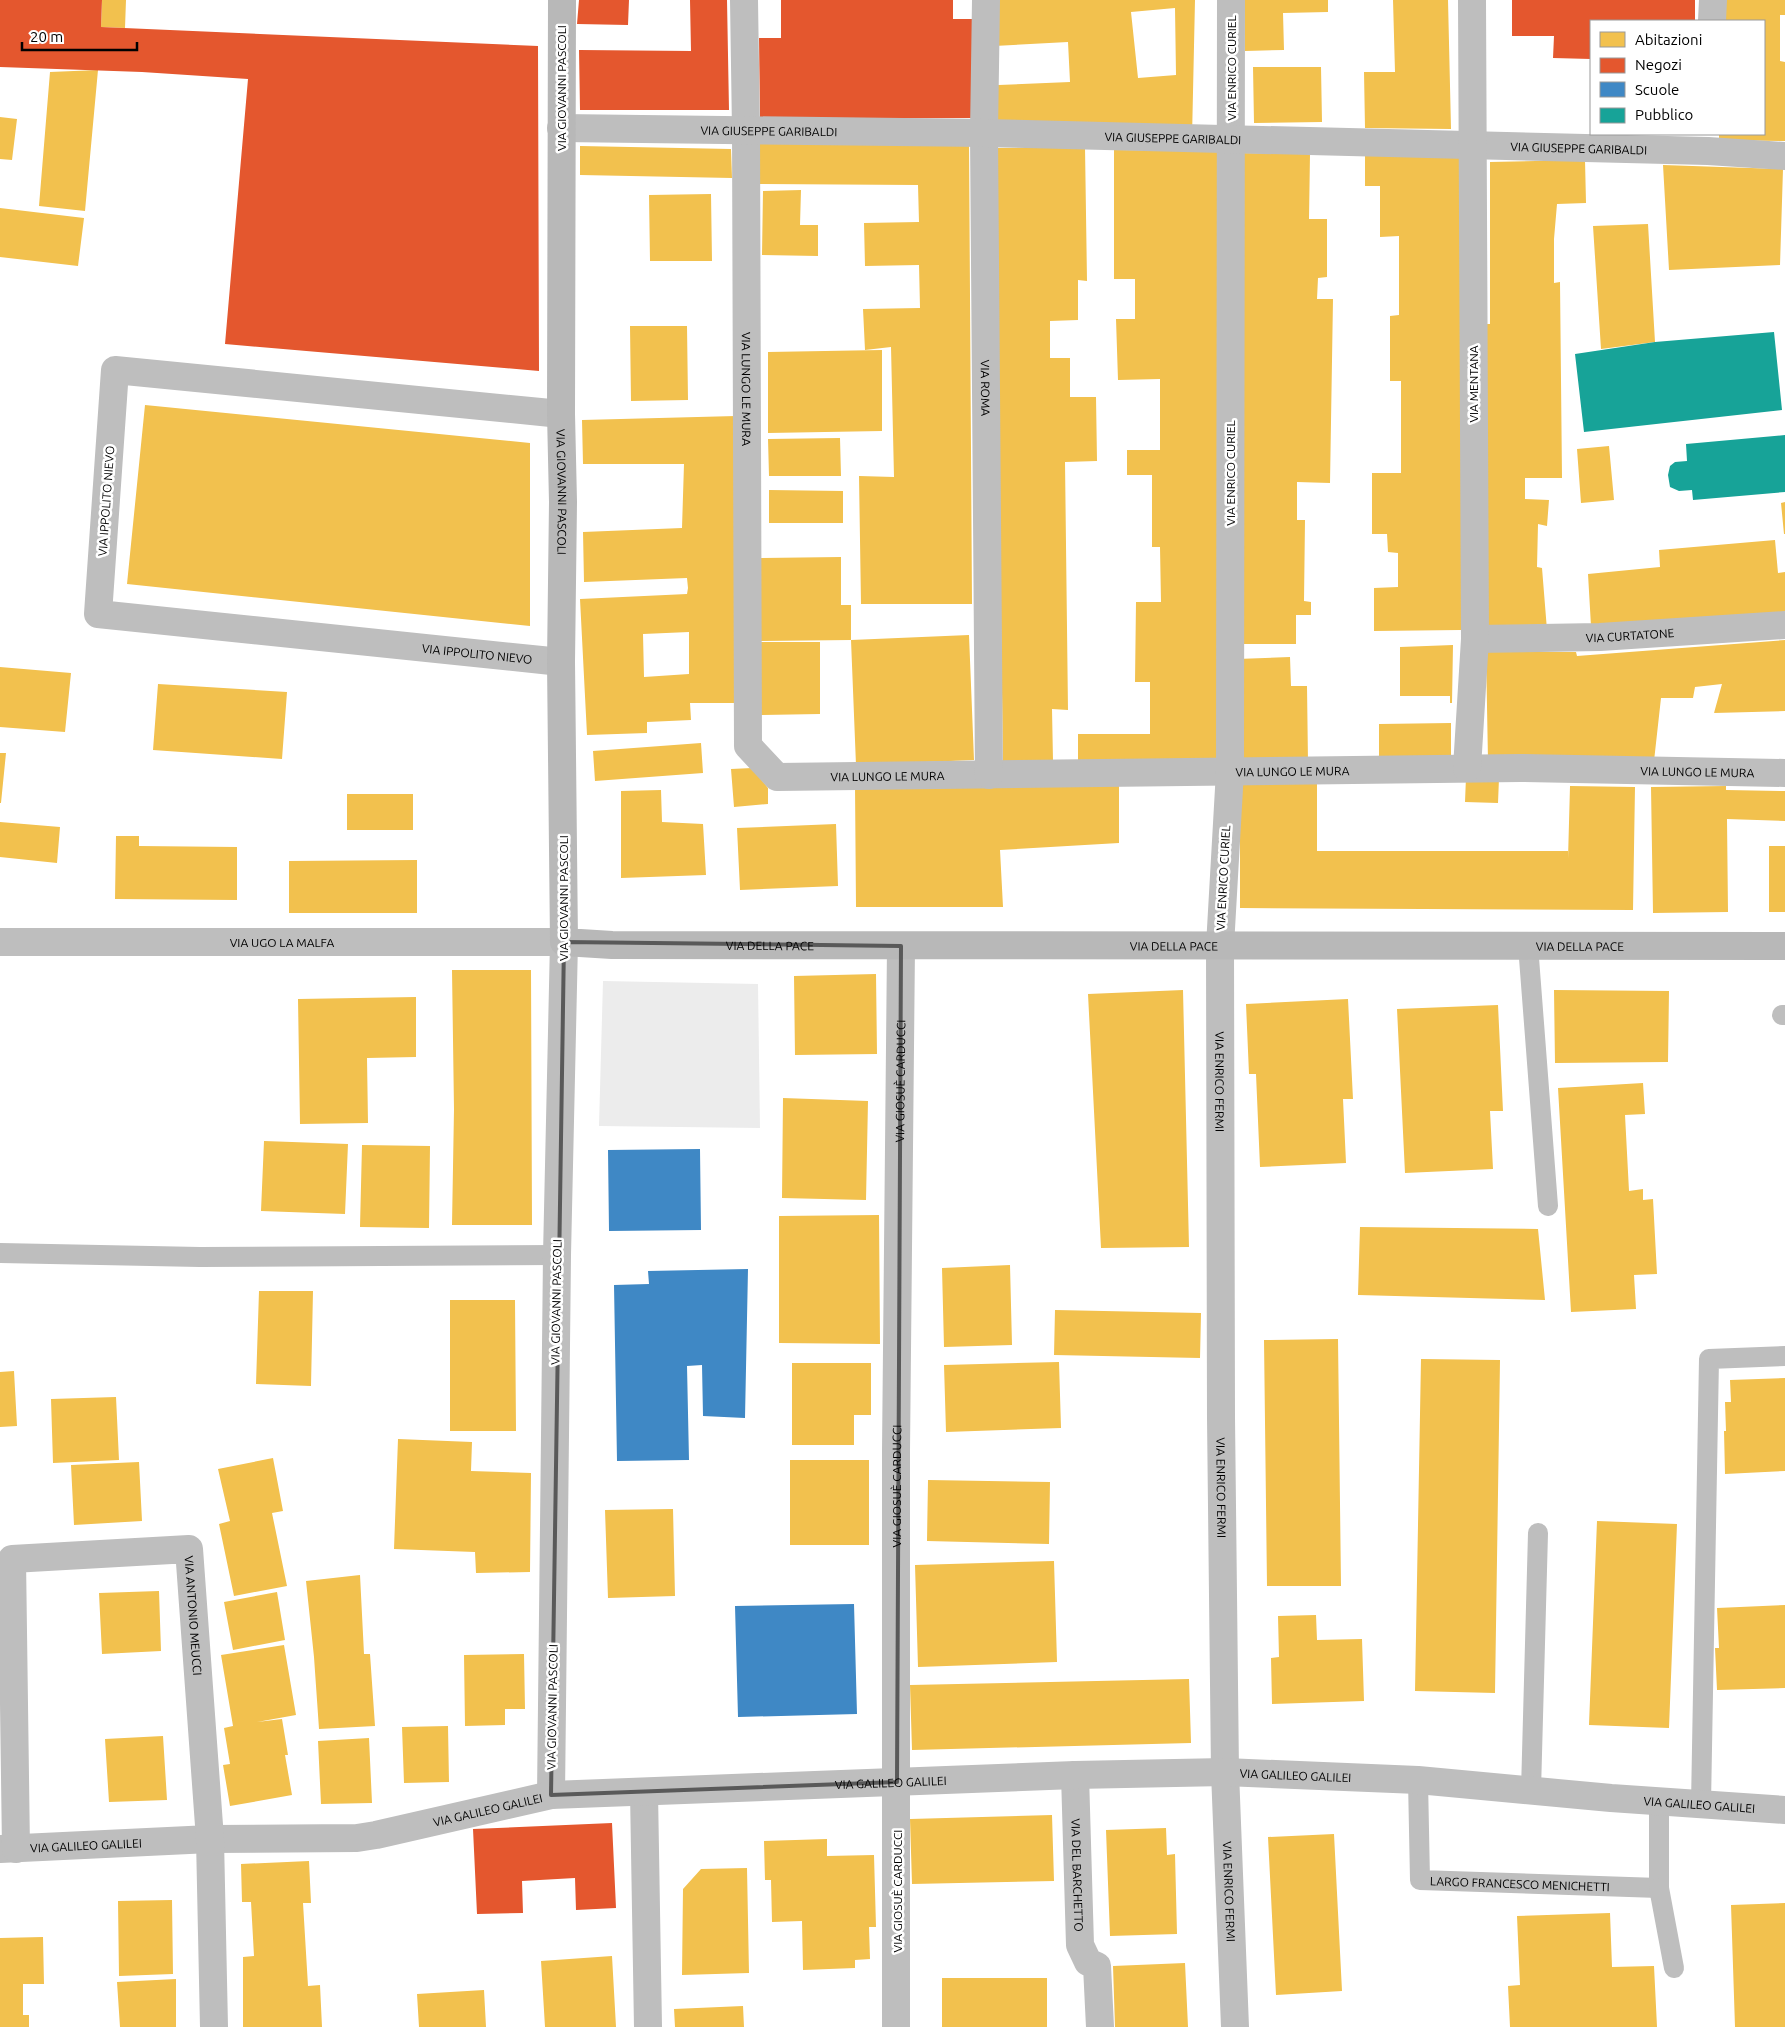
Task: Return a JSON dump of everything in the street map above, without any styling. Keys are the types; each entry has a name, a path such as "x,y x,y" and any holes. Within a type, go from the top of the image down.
{"main road":[{"name":"VIA GIOVANNI PASCOLI","path":"562,0 561,414 563,502 561,662 564,942"},
{"name":"VIA DELLA PACE","path":"564,942 612,945 901,946 1785,946"}],"street":[{"name":"VIA LUNGO LE MURA","path":"744,0 748,746 777,777 1467,768 1785,773"},
{"name":"VIA ROMA","path":"986,0 984,133 989,775"},
{"name":"VIA ENRICO CURIEL","path":"1220,946 1230,771 1230,0"},
{"name":"VIA MENTANA","path":"1467,768 1475,639 1472,0"},
{"path":"1712,20 1713,0"},
{"name":"VIA GIUSEPPE GARIBALDI","path":"561,128 984,133 1472,145 1708,143 1785,156"},
{"name":"VIA IPPOLITO NIEVO","path":"561,414 115,370 98,614 561,662"},
{"name":"VIA CURTATONE","path":"1475,639 1600,637 1785,625"},
{"name":"VIA UGO LA MALFA","path":"0,942 564,942"},
{"name":"VIA GIOVANNI PASCOLI","path":"551,1795 557,1255 564,942"},
{"name":"VIA GIOSUÈ CARDUCCI","path":"896,2027 896,1450 901,946"},
{"name":"VIA ENRICO FERMI","path":"1220,946 1221,1418 1226,1772 1235,2027"},
{"name":"VIA ANTONIO MEUCCI","path":"8,1849 12,1559 189,1549 210,1839 214,2027"},
{"name":"VIA GALILEO GALILEI","path":"8,1849 210,1839 357,1838 551,1795 1075,1774 1226,1772 1418,1780 1659,1802 1785,1810"},
{"name":"VIA DEL BARCHETTO","path":"1075,1774 1080,1945 1088,1962 1098,1966 1100,2027"},
{"path":"644,1792 648,2027"}],"lane":[{"path":"1528,945 1548,1206"},
{"path":"0,1253 200,1257 557,1255"},
{"path":"1701,1804 1708,1359 1785,1356"},
{"path":"1531,1791 1538,1533"},
{"name":"LARGO FRANCESCO MENICHETTI","path":"1418,1780 1420,1880 1659,1888"},
{"path":"1659,1802 1659,1888 1674,1968"}],"highlighted area":[{"path":"564,942 901,946 897,1782 551,1795"}],"shaded area":[{"path":"603,981 758,984 760,1128 599,1126"}],"building: Abitazioni":[{"path":"102,0 126,0 125,28 101,27"},
{"path":"975,0 1195,0 1192,138 972,133 973,86 1070,82 1068,42 975,47","holes":["1175,8 1176,75 1138,78 1131,12"]},
{"path":"1245,0 1328,0 1328,12 1283,13 1284,50 1245,51"},
{"path":"1393,0 1448,0 1451,129 1365,128 1364,72 1395,72"},
{"path":"1725,0 1785,0 1785,15 1780,15 1780,61 1785,62 1785,141 1719,140 1719,135 1765,135 1765,20 1724,20"},
{"path":"1253,67 1321,67 1322,122 1254,123"},
{"path":"98,70 85,211 39,206 50,72"},
{"path":"0,117 17,119 12,160 0,159"},
{"path":"760,139 969,141 972,604 861,604 859,476 894,477 891,347 865,350 863,309 920,308 919,265 865,266 864,223 919,222 918,185 759,184"},
{"path":"580,146 731,149 732,178 580,175"},
{"path":"1085,147 1087,281 1078,280 1078,320 1050,321 1050,358 1070,358 1070,397 1096,397 1097,461 1065,462 1068,710 1052,709 1053,761 1003,761 994,148"},
{"path":"1114,150 1222,151 1221,761 1078,762 1078,734 1150,734 1150,682 1135,682 1136,602 1161,602 1160,547 1152,547 1152,475 1127,475 1127,450 1160,450 1160,379 1118,380 1116,319 1135,319 1135,279 1114,279"},
{"path":"1239,153 1310,154 1309,219 1327,219 1327,277 1318,278 1317,299 1333,299 1330,483 1297,482 1297,520 1305,520 1304,601 1311,602 1311,615 1296,615 1296,644 1237,644"},
{"path":"1365,154 1461,154 1461,630 1374,631 1374,588 1398,587 1398,553 1388,552 1387,534 1372,534 1372,473 1401,473 1401,381 1390,381 1390,316 1399,315 1399,236 1380,237 1380,186 1365,186"},
{"path":"1585,160 1586,203 1557,204 1554,239 1554,283 1560,282 1562,478 1525,478 1525,499 1549,500 1547,526 1538,524 1537,567 1542,568 1547,630 1481,630 1483,324 1490,324 1490,162"},
{"path":"1663,165 1783,169 1780,265 1669,270"},
{"path":"801,190 800,225 818,225 818,256 762,255 763,191"},
{"path":"711,194 712,261 650,261 649,195"},
{"path":"0,208 84,218 78,266 0,257"},
{"path":"1648,224 1655,342 1601,349 1593,226"},
{"path":"630,326 687,326 688,400 631,401"},
{"path":"882,350 882,431 768,433 768,352"},
{"path":"145,405 530,443 530,626 127,584"},
{"path":"736,416 741,703 690,703 691,720 647,722 647,733 587,735 580,599 687,594 688,588 687,578 584,582 583,532 682,528 684,464 583,464 582,420","holes":["689,632 689,674 644,677 643,634"]},
{"path":"840,438 841,476 769,476 768,439"},
{"path":"1609,446 1614,500 1581,503 1577,449"},
{"path":"769,490 843,491 843,523 769,523"},
{"path":"1785,502 1785,534 1784,534 1781,503"},
{"path":"1775,540 1778,573 1785,572 1785,612 1591,626 1588,574 1660,567 1659,550"},
{"path":"841,557 841,605 851,605 851,640 755,641 759,558"},
{"path":"969,635 974,760 856,765 851,640"},
{"path":"1785,640 1785,711 1714,713 1722,684 1695,687 1693,698 1661,698 1654,761 1488,761 1486,652 1576,652 1577,656"},
{"path":"756,642 820,642 820,714 756,715"},
{"path":"1453,645 1452,703 1450,703 1450,696 1400,696 1400,647"},
{"path":"1290,657 1291,686 1307,686 1308,763 1238,764 1237,659"},
{"path":"0,667 71,673 65,732 0,727"},
{"path":"158,684 287,692 282,759 153,750"},
{"path":"1451,723 1451,757 1379,758 1379,724"},
{"path":"701,743 703,773 595,781 593,751"},
{"path":"0,753 6,753 1,803 0,803"},
{"path":"752,768 768,788 768,804 734,807 731,769"},
{"path":"1466,777 1499,778 1498,803 1465,802"},
{"path":"1240,781 1317,781 1317,851 1568,851 1568,859 1570,786 1635,787 1633,910 1240,908"},
{"path":"1119,782 1119,843 1000,850 1003,907 856,907 855,786"},
{"path":"1726,786 1726,790 1785,791 1785,821 1727,819 1728,912 1653,913 1651,787"},
{"path":"661,790 662,822 703,824 706,875 621,878 621,791"},
{"path":"347,794 413,794 413,830 347,830"},
{"path":"0,822 60,827 57,863 0,857"},
{"path":"836,824 838,886 740,890 737,828"},
{"path":"116,836 139,836 139,846 237,847 237,900 115,899"},
{"path":"1769,846 1785,846 1785,912 1769,912"},
{"path":"417,860 417,913 289,913 289,861"},
{"path":"452,970 531,970 532,1225 452,1225 454,1109"},
{"path":"876,974 877,1054 795,1055 794,976"},
{"path":"1183,990 1189,1247 1101,1248 1088,994"},
{"path":"1554,990 1669,991 1668,1062 1555,1063"},
{"path":"416,997 416,1057 367,1058 368,1123 300,1124 298,999"},
{"path":"1348,999 1353,1099 1343,1099 1346,1163 1260,1167 1256,1074 1249,1074 1246,1004"},
{"path":"1498,1005 1503,1111 1490,1111 1493,1169 1405,1173 1397,1009"},
{"path":"1643,1083 1645,1114 1625,1115 1629,1191 1643,1189 1643,1200 1653,1199 1657,1274 1634,1275 1636,1309 1571,1312 1558,1088"},
{"path":"783,1098 868,1101 866,1200 782,1198"},
{"path":"264,1141 348,1144 345,1214 261,1211"},
{"path":"362,1145 430,1146 429,1228 360,1227"},
{"path":"879,1215 880,1344 779,1343 779,1216"},
{"path":"1360,1227 1538,1229 1545,1300 1358,1295"},
{"path":"1010,1265 1012,1345 944,1347 942,1268"},
{"path":"259,1291 313,1291 311,1386 256,1384"},
{"path":"450,1300 515,1300 516,1431 450,1431"},
{"path":"1055,1310 1201,1313 1200,1358 1054,1355"},
{"path":"1338,1339 1341,1586 1267,1586 1264,1340"},
{"path":"1421,1359 1500,1360 1495,1693 1415,1691"},
{"path":"1059,1362 1061,1428 946,1432 944,1365"},
{"path":"792,1363 871,1363 871,1415 854,1415 854,1445 792,1445"},
{"path":"14,1371 17,1426 0,1427 0,1372"},
{"path":"1785,1378 1785,1471 1725,1474 1725,1402 1731,1402 1730,1380"},
{"path":"116,1397 119,1460 53,1463 51,1399"},
{"path":"398,1439 472,1442 471,1471 531,1473 530,1572 476,1573 475,1552 394,1549"},
{"path":"273,1458 283,1511 272,1513 287,1586 234,1596 219,1524 230,1521 218,1469"},
{"path":"790,1460 869,1460 869,1545 790,1545"},
{"path":"139,1462 142,1521 74,1525 71,1465"},
{"path":"928,1480 1050,1482 1049,1544 927,1541"},
{"path":"673,1509 675,1596 608,1598 605,1510"},
{"path":"1597,1521 1677,1524 1669,1728 1589,1725"},
{"path":"1054,1561 1057,1662 918,1667 915,1565"},
{"path":"360,1575 364,1654 370,1654 375,1726 319,1729 306,1581"},
{"path":"159,1591 161,1651 102,1654 99,1593"},
{"path":"277,1592 285,1640 233,1650 224,1602"},
{"path":"1785,1605 1785,1688 1717,1690 1715,1648 1719,1648 1717,1608"},
{"path":"1316,1615 1317,1640 1362,1639 1364,1701 1272,1704 1271,1658 1279,1657 1278,1616"},
{"path":"284,1645 296,1715 257,1722 282,1719 288,1755 285,1755 292,1795 230,1806 223,1765 230,1764 224,1728 233,1726 221,1655"},
{"path":"524,1654 525,1709 505,1709 505,1725 465,1726 464,1655"},
{"path":"1189,1679 1191,1743 912,1750 910,1685"},
{"path":"448,1726 449,1782 404,1783 402,1727"},
{"path":"163,1736 167,1800 109,1802 105,1739"},
{"path":"369,1738 372,1803 321,1804 318,1741"},
{"path":"1052,1815 1054,1881 912,1884 910,1819"},
{"path":"1166,1828 1167,1855 1175,1854 1177,1934 1110,1936 1106,1830"},
{"path":"1334,1834 1342,1991 1276,1995 1268,1837"},
{"path":"827,1839 827,1856 874,1855 876,1927 869,1927 870,1959 855,1960 855,1968 803,1970 802,1921 772,1922 771,1880 765,1880 764,1841"},
{"path":"309,1861 311,1903 303,1903 308,1986 320,1985 322,2027 243,2027 243,1957 254,1956 251,1902 242,1902 241,1864"},
{"path":"747,1868 749,1973 682,1975 683,1889 701,1869"},
{"path":"172,1900 173,1974 119,1976 118,1901"},
{"path":"1785,1903 1785,2027 1735,2027 1731,1905"},
{"path":"1610,1913 1612,1967 1654,1966 1657,2027 1510,2027 1508,1986 1520,1985 1517,1916"},
{"path":"43,1937 44,1984 23,1984 23,2015 29,2015 29,2027 0,2027 0,1938"},
{"path":"612,1956 616,2027 545,2027 541,1961"},
{"path":"1185,1963 1188,2027 1115,2027 1113,1966"},
{"path":"942,1978 1047,1978 1047,2027 942,2027"},
{"path":"176,1979 176,2027 120,2027 117,1982"},
{"path":"484,1990 486,2027 419,2027 417,1994"},
{"path":"743,2006 744,2027 675,2027 674,2009"}],"building: Negozi":[{"path":"0,0 102,0 101,27 538,46 539,371 225,344 248,79 142,72 0,67"},
{"path":"579,0 629,0 628,25 577,24"},
{"path":"690,0 727,0 729,110 580,110 579,50 691,51"},
{"path":"781,0 953,0 953,19 975,19 975,118 760,119 759,38 781,38"},
{"path":"1512,0 1695,0 1695,20 1590,20 1590,59 1553,58 1554,36 1512,36"},
{"path":"612,1823 616,1908 576,1910 575,1878 522,1881 523,1913 477,1914 473,1829"}],"building: Scuole":[{"path":"700,1149 701,1230 609,1231 608,1150"},
{"path":"748,1269 745,1418 703,1416 702,1365 687,1366 689,1460 617,1461 614,1285 649,1284 648,1271"},
{"path":"854,1604 857,1714 738,1717 735,1606"}],"building: Pubblico":[{"path":"1774,332 1782,410 1584,432 1575,354 1655,342"},
{"path":"1785,435 1785,492 1693,500 1692,490 1679,491 1670,487 1668,475 1670,466 1675,462 1687,461 1686,444"}]}
